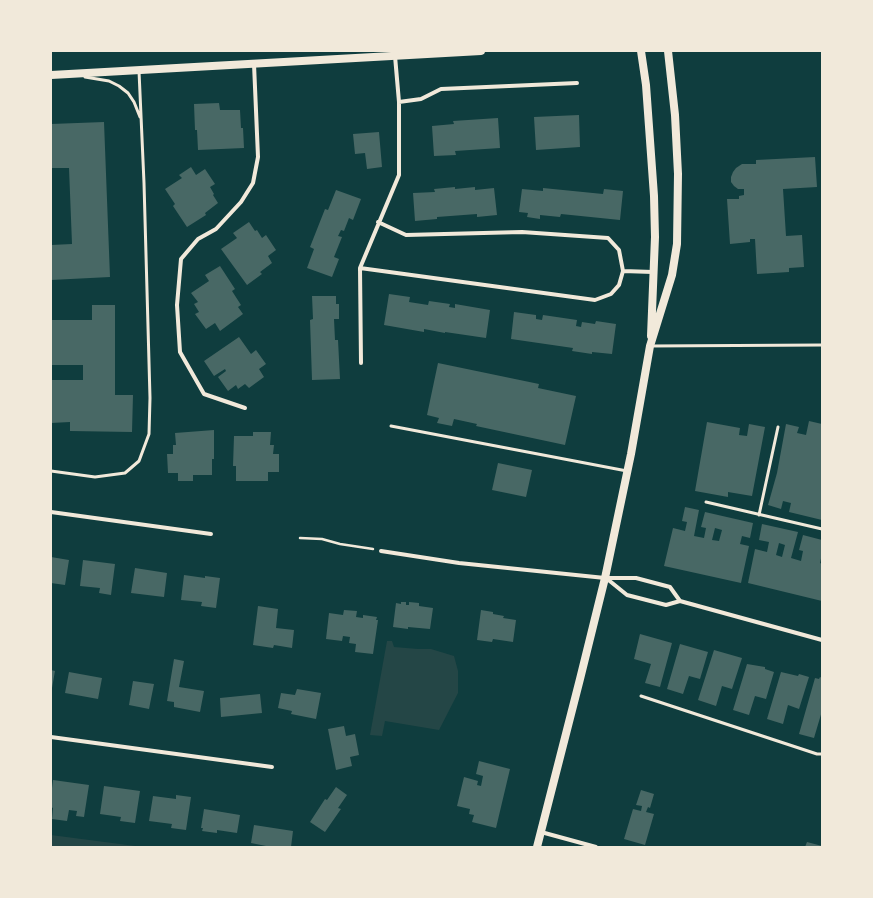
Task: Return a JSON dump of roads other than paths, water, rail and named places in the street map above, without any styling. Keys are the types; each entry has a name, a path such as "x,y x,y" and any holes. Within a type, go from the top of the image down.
{"main road":[{"path":"51,75 480,51"},
{"path":"641,51 646,85 654,196 655,237 650,346"},
{"path":"537,847 605,578 628,471 650,346 672,275 677,244 678,167 672,78 668,51"}],"street":[{"path":"361,363 360,268 399,175 399,102 395,55"},
{"path":"245,408 204,394 180,352 177,305 181,259 198,239 216,229 241,202 253,183 258,157 254,64"},
{"path":"399,102 421,99 441,89 576,83"},
{"path":"360,268 594,300 611,294 619,285 623,270 619,250 608,238 522,232 406,235 378,222"},
{"path":"623,270 653,272"},
{"path":"51,512 212,534"},
{"path":"381,551 459,563 605,578 636,578 670,587 680,601"},
{"path":"605,578 627,596 666,605 680,601 822,640"},
{"path":"51,737 272,767"},
{"path":"541,832 596,847"}],"lane":[{"path":"51,471 95,477 125,474 138,461 149,434 144,183 139,71"},
{"path":"72,75 109,81 119,86 128,93 134,102 142,123"},
{"path":"650,346 822,345"},
{"path":"391,426 628,471"},
{"path":"759,515 778,427"},
{"path":"706,502 822,529"},
{"path":"641,696 817,754 822,754"}]}
